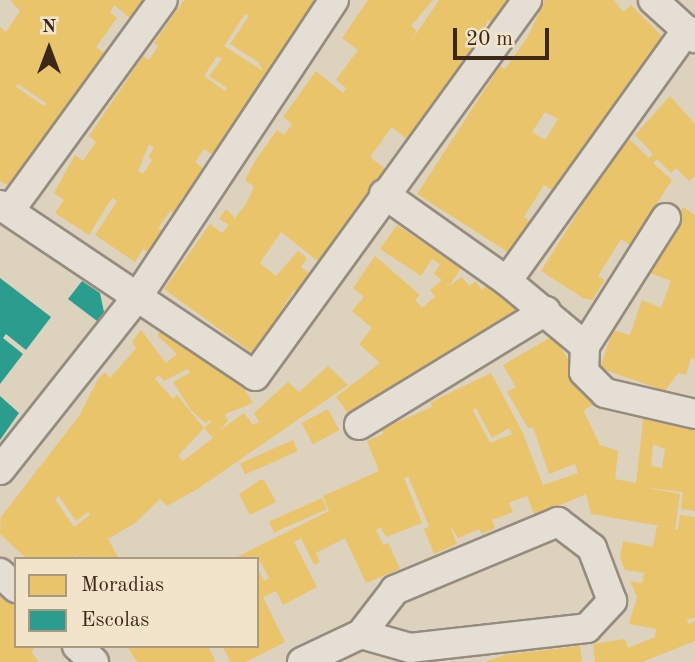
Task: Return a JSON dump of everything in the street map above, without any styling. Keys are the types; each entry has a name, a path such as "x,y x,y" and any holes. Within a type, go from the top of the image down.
{"street":[{"path":"163,0 6,207 255,376 384,194 527,0"},
{"path":"0,470 138,296 334,0"},
{"path":"508,281 691,34 653,0"},
{"path":"384,194 508,281 585,346"},
{"path":"666,218 585,346 584,372 605,393 695,414"},
{"path":"359,425 546,311"},
{"path":"302,662 361,634 395,590 558,522 592,548 612,601 587,628 410,648 361,634"},
{"path":"0,573 14,586"},
{"path":"79,648 94,662"}],"building: Moradias":[{"path":"10,0 145,0 130,18 114,5 110,12 117,18 96,47 109,57 53,136 49,133 37,148 42,152 16,190 0,181 0,27 6,32 20,11","holes":["18,84 46,103 44,106 16,87"]},
{"path":"184,0 326,0 224,147 221,144 213,155 204,149 195,162 207,171 189,198 184,195 181,199 186,202 177,215 170,211 158,228 166,232 150,254 143,249 135,262 95,235 117,201 112,198 89,235 55,213 64,200 54,193 75,155 83,161 96,142 89,136 143,56 149,60 158,46 154,43","holes":["245,14 249,16 230,44 258,62 263,71 224,46","217,56 222,59 209,76 227,88 225,91 204,76","149,144 154,148 148,157 152,160 143,174 138,171"]},
{"path":"368,0 433,0 411,26 417,31 410,43 439,0 512,0 492,23 488,20 477,47 451,77 456,81 410,142 392,127 370,157 388,171 328,269 281,232 260,263 276,276 298,251 307,258 301,267 317,279 305,300 294,290 263,340 271,346 255,355 164,289 210,224 222,233 229,225 219,219 226,209 235,218 246,204 254,187 245,180 255,161 277,130 284,135 292,124 283,117 316,71 343,93 346,88 336,80 358,50 342,38"},
{"path":"545,0 614,0 623,12 631,5 668,42 633,80 638,85 559,194 544,185 524,217 540,228 519,259 417,194 500,66 505,69 527,38","holes":["545,112 558,119 545,140 532,132"]},
{"path":"670,96 695,124 695,176 689,181 676,168 671,173 657,159 653,163 672,180 630,245 621,239 598,276 605,280 592,300 583,298 541,271 626,136 649,158 653,154 635,135"},
{"path":"683,207 695,215 695,359 691,358 686,375 678,373 665,391 600,368 613,330 630,335 642,300 661,308 671,281 645,271"},
{"path":"397,225 461,268 450,285 447,284 449,286 462,277 469,286 476,281 482,290 493,281 524,306 356,424 336,397 380,363 359,344 372,328 352,311 364,297 353,288 375,256 420,295 415,300 422,308 435,297 430,290 442,280 434,274 440,264 432,259 421,276 380,249"},
{"path":"160,324 239,381 253,403 225,414 228,421 219,431 244,413 253,425 259,422 254,413 288,382 299,392 328,366 348,385 199,488 167,506 160,499 135,523 108,539 118,557 76,557 87,549 74,557 25,557 0,534 1,517 79,416 98,379 105,372 110,378 136,348 132,342 141,330 166,363 177,354 158,336","holes":["187,369 190,373 173,382 191,410 205,423 210,420 216,427 211,422 204,428 177,395 173,399 155,379 159,375 164,381","204,428 213,438 183,461 178,456","59,496 76,521 88,512 90,515 74,527 55,499"]},
{"path":"553,336 594,399 593,405 583,410 600,445 618,451 615,479 636,483 644,412 695,426 695,511 681,509 683,492 644,487 680,494 675,529 678,530 680,515 695,517 695,618 687,619 688,624 695,621 695,641 642,662 595,662 593,644 625,639 628,648 655,637 656,629 629,624 637,597 630,581 642,583 644,573 625,570 620,558 623,541 653,547 657,526 672,528 591,514 586,494 535,516 527,496 509,503 513,512 492,520 495,528 482,534 479,529 458,538 449,524 457,544 434,554 424,529 429,526 408,476 404,478 422,523 386,537 381,527 376,530 383,545 388,543 400,569 366,583 345,538 316,553 320,562 314,565 301,538 294,542 317,587 283,605 276,591 263,597 285,642 246,662 231,662 223,648 259,648 259,571 264,581 269,578 259,557 237,557 329,511 323,496 379,471 367,441 383,434 381,429 432,407 431,402 491,373 522,431 543,485 578,473 575,464 549,474 533,427 528,428 507,392 516,387 503,365","holes":["476,408 492,438 509,428 512,434 490,443 473,410","653,444 665,449 662,468 651,466"]},
{"path":"328,409 339,430 313,444 302,423"},
{"path":"293,440 298,451 245,475 240,464"},
{"path":"264,480 276,502 250,515 239,494"},
{"path":"322,498 327,509 274,533 269,522"},
{"path":"0,590 14,592 14,648 34,648 31,652 39,662 0,662"},
{"path":"580,646 582,662 485,662 504,655"},
{"path":"128,648 209,648 216,662 137,662"}],"building: Escolas":[{"path":"0,278 51,317 26,350 6,334 3,338 23,354 0,384"},
{"path":"82,281 100,293 104,312 97,321 68,299"},
{"path":"0,396 19,413 0,440"}]}
